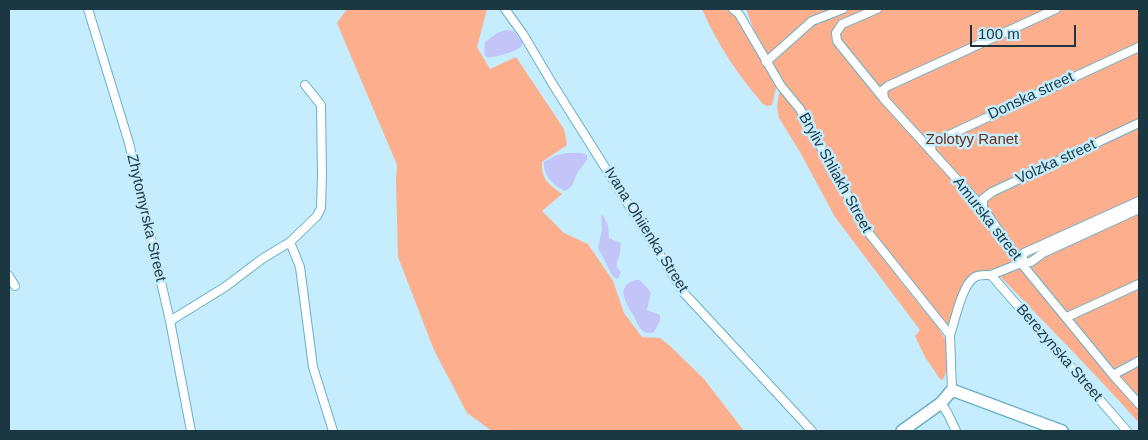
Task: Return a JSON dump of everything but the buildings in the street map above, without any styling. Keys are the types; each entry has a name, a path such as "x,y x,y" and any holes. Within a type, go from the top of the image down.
{"street":[{"name":"Zhytomyrska Street","path":"88,9 129,144 170,321 191,431"},
{"name":"Ivana Ohiienka Street","path":"505,9 523,34 684,293 812,431"},
{"path":"766,62 812,21 844,9"},
{"name":"Amurska street","path":"878,9 842,24 836,34 837,41 884,99 983,208 1021,263 1139,404"},
{"path":"884,99 883,90 888,86 1056,9"},
{"name":"Bryliv Shliakh Street","path":"738,11 781,86 800,109 868,232 950,335"},
{"name":"Donska street","path":"932,152 932,143 1139,47"},
{"path":"170,321 225,287 262,259 290,242 317,216 320,208 322,176 320,105 306,84"},
{"name":"Volzka street","path":"983,208 984,199 992,192 1139,123"},
{"path":"1021,263 1024,252 1139,200"},
{"path":"902,431 941,403 952,390 950,335 970,280 979,275 991,275 1021,263 1031,262 1043,253 1139,209"},
{"path":"290,242 300,266 313,366 333,431"},
{"name":"Berezynska Street","path":"991,275 1127,431"},
{"path":"9,276 14,286"},
{"path":"1067,317 1139,284"},
{"path":"1113,375 1139,361"},
{"path":"952,390 1062,431"},
{"path":"941,403 956,431"}],"green space":[{"path":"347,9 487,9 477,47 490,69 516,57 564,129 567,145 542,162 544,177 562,194 542,211 564,233 588,244 613,281 624,313 642,337 660,338 670,346 704,379 744,431 492,431 467,413 434,350 398,257 397,165 337,23"},
{"path":"702,9 728,9 738,18 777,84 772,105 767,106 763,104 745,82 721,47"},
{"name":"Zolotyy Ranet","path":"746,9 1139,9 1139,423 993,269 970,275 963,286 951,323 947,324 942,320 869,230 795,98 761,49"},
{"path":"782,92 797,108 825,167 864,232 939,329 946,341 949,365 943,380 940,379 925,357 915,336 920,330 835,217 800,152 779,118 777,106 779,93"}],"water":[{"path":"506,30 513,31 522,41 522,46 502,55 486,57 484,53 485,42 497,33"},
{"path":"582,153 587,155 587,160 578,172 572,186 565,191 547,176 544,162 557,155"},
{"path":"603,215 608,225 609,238 621,243 617,268 621,272 616,279 598,248 602,230 601,216"},
{"path":"640,280 651,292 647,310 660,315 660,321 654,332 646,333 640,328 626,303 623,292 628,283"}]}
